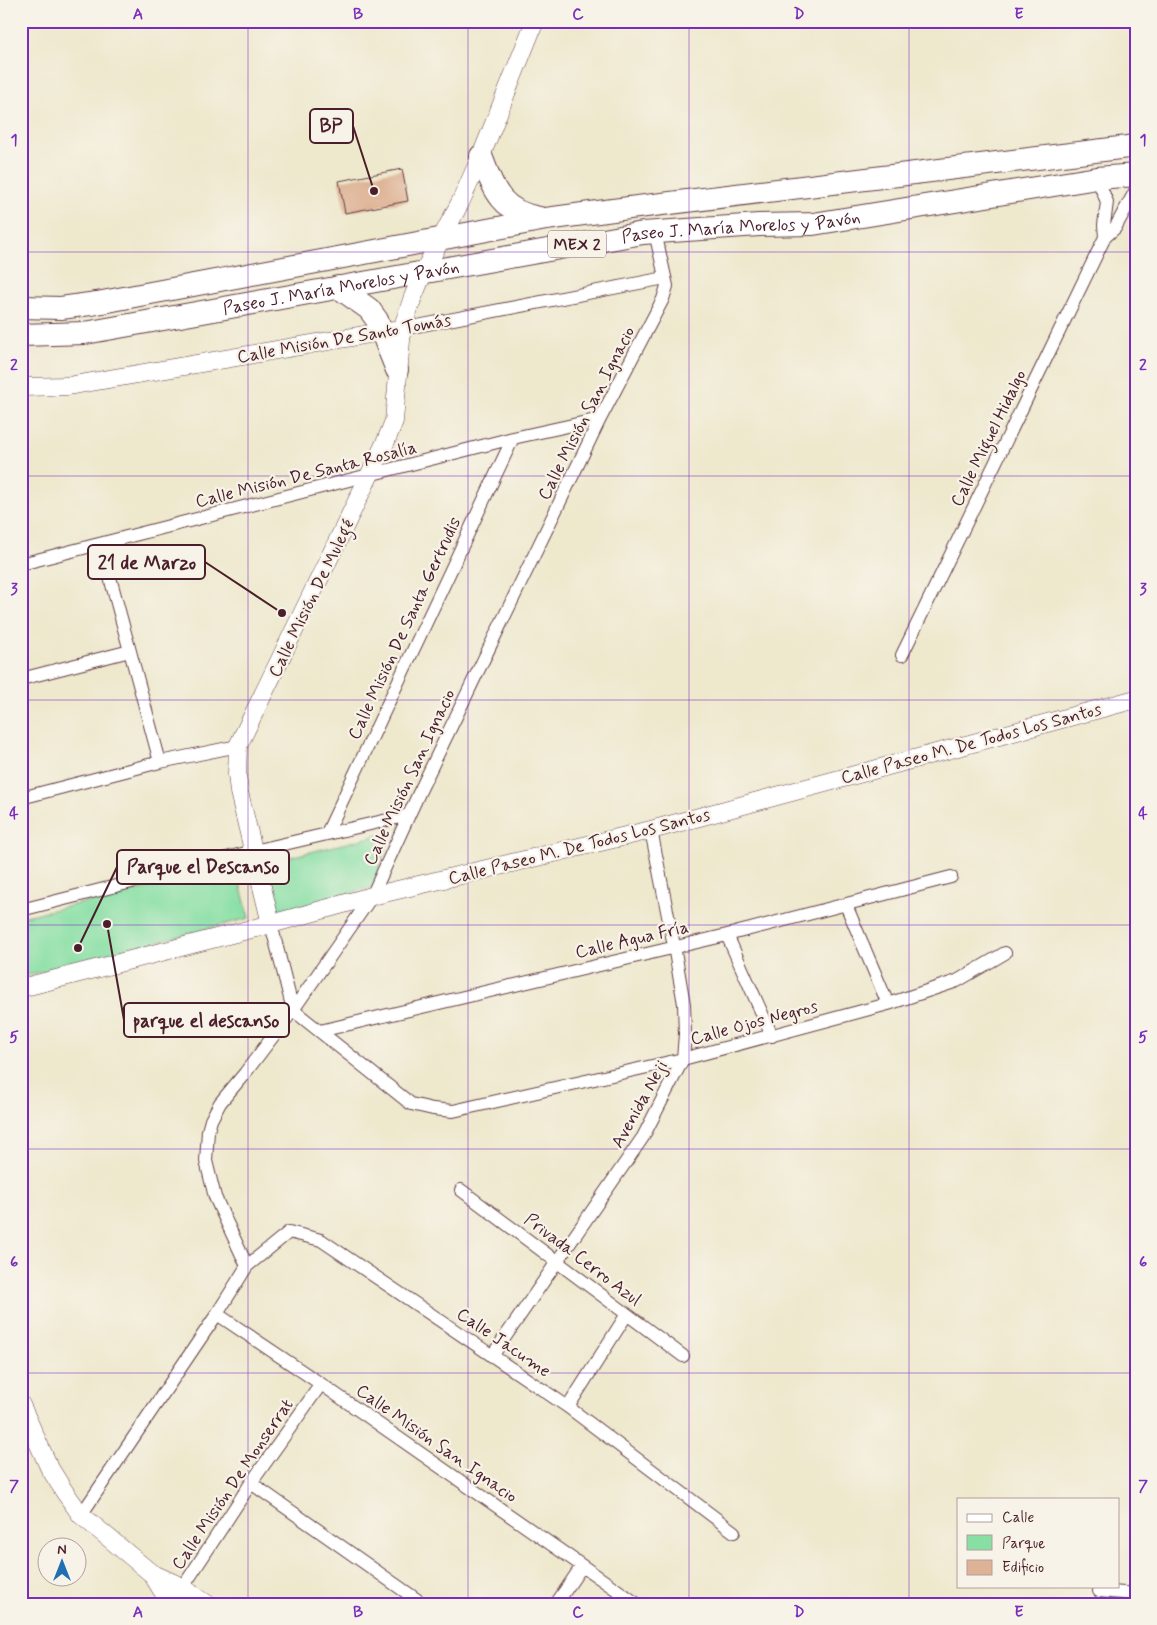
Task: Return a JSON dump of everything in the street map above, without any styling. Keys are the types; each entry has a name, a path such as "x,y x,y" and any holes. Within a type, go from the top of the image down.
{"highway":[{"name":"Paseo J. María Morelos y Pavón","path":"21,307 60,308 97,303 546,219 1136,146"},
{"path":"481,156 496,193 505,203 514,211 546,219"},
{"name":"Paseo J. María Morelos y Pavón","path":"21,335 85,332 195,314 606,238 655,232 813,224 1097,178 1136,176"},
{"path":"338,287 368,309 377,320 392,330 397,370"}],"main road":[{"path":"392,330 443,238 481,156 534,21"},
{"name":"Calle Misión De Santo Tomás","path":"21,387 68,386 392,330"},
{"name":"Calle Misión De Mulegé","path":"272,924 239,792 237,774 238,746 371,476 394,421 397,370"},
{"name":"Calle Paseo M. De Todos Los Santos","path":"21,988 272,924 372,896 651,830 1136,699"},
{"path":"21,1405 49,1467 81,1515 151,1573 182,1587 207,1604"},
{"path":"151,1573 172,1604"}],"street":[{"name":"Calle Miguel Hidalgo","path":"1097,178 1107,202 1104,225 1105,237"},
{"name":"Calle Miguel Hidalgo","path":"902,655 1105,237 1115,228 1136,190"},
{"name":"Calle Misión San Ignacio","path":"247,1266 215,1197 206,1160 208,1130 220,1103 293,1010 372,896 409,815 600,419 663,300 667,286 655,232"},
{"name":"Calle Misión De Santo Tomás","path":"392,330 665,278"},
{"name":"Calle Misión De Santa Rosalía","path":"21,564 371,476 512,438 600,419"},
{"name":"Calle Misión De Santa Gertrudis","path":"327,834 512,438"},
{"path":"101,544 160,762"},
{"path":"21,679 130,651"},
{"path":"21,798 160,762 238,746"},
{"path":"21,910 254,851 409,815"},
{"name":"Avenida Neji","path":"492,1356 643,1137 683,1059 685,1034 684,1004 651,830"},
{"name":"Calle Agua Fría","path":"320,1031 727,935 951,877"},
{"path":"846,905 888,1004"},
{"path":"272,924 293,1010 320,1031"},
{"path":"727,935 772,1036"},
{"name":"Calle Ojos Negros","path":"320,1031 411,1104 453,1111 683,1059 888,1004 957,981 1005,953"},
{"name":"Privada Cerro Azul","path":"461,1190 683,1356"},
{"name":"Calle Jacume","path":"247,1266 288,1232 321,1240 568,1407 734,1532"},
{"path":"81,1515 217,1314 247,1266"},
{"name":"Calle Misión San Ignacio","path":"217,1314 637,1604"},
{"path":"568,1407 627,1314"},
{"name":"Calle Misión De Monserrat","path":"172,1604 251,1483 321,1384"},
{"path":"251,1483 423,1604"},
{"path":"556,1604 582,1566"},
{"path":"1099,1591 1136,1594"}],"green space":[{"path":"391,832 373,887 267,916 258,865"},
{"path":"236,868 249,918 21,977 21,917"}],"building":[{"path":"402,169 408,201 345,213 339,181"}],"place":[{"name":"BP","path":"374,191"},
{"name":"21 de Marzo","path":"282,613"},
{"name":"parque el descanso","path":"107,924"},
{"name":"Parque el Descanso","path":"78,948"}]}
